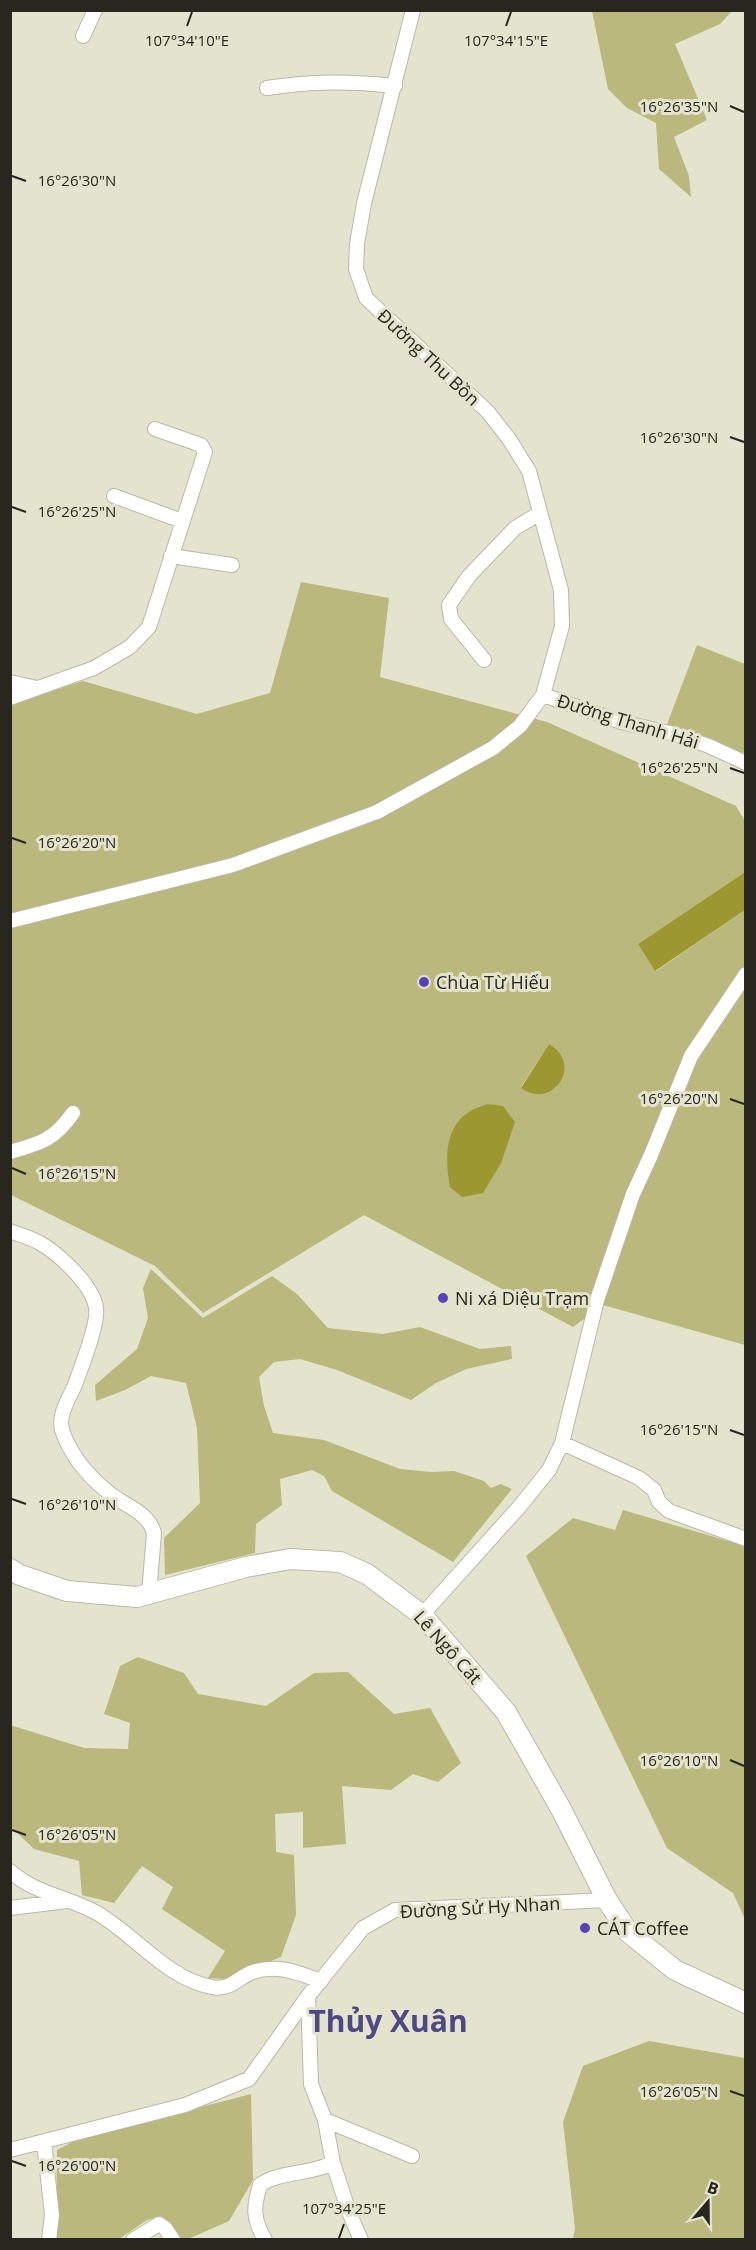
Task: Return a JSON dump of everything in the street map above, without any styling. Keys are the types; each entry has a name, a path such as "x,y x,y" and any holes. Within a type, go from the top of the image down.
{"street":[{"path":"83,36 95,10"},
{"name":"Đường Thu Bồn","path":"413,10 364,203 357,244 356,269 366,298 488,412 509,439 529,471 561,590 562,626 543,695"},
{"path":"267,88 309,82 361,82 395,86"},
{"path":"10,698 94,668 130,647 149,627 205,452 201,445 155,429"},
{"path":"114,496 182,521"},
{"path":"484,660 451,619 449,605 469,576 515,528 540,513"},
{"path":"171,556 232,565"},
{"path":"10,682 37,688"},
{"path":"10,921 233,865 377,812 493,748 520,726 543,695"},
{"name":"Đường Thanh Hải","path":"543,695 621,722 674,734 709,746 746,763"},
{"path":"422,1615 520,1506 549,1470 562,1443 597,1300 633,1194 691,1056 746,974"},
{"path":"10,1152 46,1141 64,1126 73,1113"},
{"path":"10,1231 40,1242 69,1265 88,1289 96,1308 93,1329 61,1419 61,1429 74,1457 108,1492 146,1517 152,1526 154,1533 149,1594"},
{"path":"562,1443 639,1478 654,1490 658,1502 669,1512 746,1539"},
{"name":"Lê Ngô Cát","path":"10,1569 20,1575 67,1592 137,1597 246,1567 290,1559 340,1562 367,1574 422,1615 506,1712 561,1809 607,1900 628,1932 675,1970 746,2003"},
{"path":"10,1872 19,1880 37,1889 97,1913 149,1953 195,1983 215,1988 231,1985 249,1974 271,1968 286,1969 321,1981"},
{"name":"Đường Sử Hy Nhan","path":"10,2150 185,2105 249,2079 308,1996 363,1928 395,1910 607,1900"},
{"path":"10,1908 69,1901"},
{"path":"308,1996 311,2084 325,2120 333,2163 361,2240"},
{"path":"325,2120 412,2156"},
{"path":"44,2142 52,2215 49,2240"},
{"path":"265,2240 256,2222 255,2211 260,2186 275,2177 308,2172 333,2163"},
{"path":"133,2240 159,2224 165,2228 173,2240"}],"shaded area":[{"path":"592,11 732,11 720,24 675,44 707,120 674,137 689,176 691,197 659,169 656,123 627,108 608,89"},
{"path":"301,582 389,598 380,677 547,722 736,806 745,821 745,872 638,944 656,971 745,910 745,1345 603,1305 573,1327 364,1215 203,1313 155,1266 11,1195 10,704 83,681 197,714 270,693","holes":["549,1044 557,1087 548,1092 539,1093 530,1092 521,1087"]},
{"path":"697,645 745,664 746,746 742,756 666,727"},
{"path":"745,872 745,910 655,971 638,944"},
{"path":"549,1044 559,1053 564,1063 564,1073 560,1082 553,1089 544,1094 533,1094 521,1088"},
{"path":"487,1104 503,1106 515,1122 501,1163 483,1193 462,1197 450,1187 447,1167 448,1146 455,1127 461,1119 471,1111"},
{"path":"151,1269 203,1318 272,1276 297,1294 328,1328 383,1334 420,1327 480,1349 511,1346 512,1359 466,1369 436,1383 411,1400 337,1370 300,1359 274,1362 259,1377 264,1406 273,1433 324,1440 400,1469 431,1472 454,1471 484,1481 491,1488 501,1484 512,1489 453,1562 332,1491 324,1476 312,1470 280,1479 282,1505 256,1524 255,1553 165,1575 164,1538 200,1503 197,1428 186,1383 151,1376 125,1390 96,1401 95,1385 137,1349 148,1318 143,1288"},
{"path":"623,1510 745,1546 745,1919 733,1893 667,1848 526,1556 573,1518 615,1530"},
{"path":"138,1657 184,1673 198,1694 266,1706 314,1673 348,1672 394,1714 430,1708 461,1763 438,1782 413,1774 391,1790 342,1786 346,1844 303,1848 303,1812 275,1814 276,1852 294,1855 296,1915 281,1957 226,1979 208,1978 225,1951 162,1909 173,1887 142,1866 114,1903 82,1895 79,1861 34,1849 11,1827 10,1725 84,1748 128,1749 130,1723 104,1714 120,1666"},
{"path":"649,2041 745,2058 745,2239 573,2239 575,2228 563,2122 583,2066"},
{"path":"251,2094 253,2180 229,2221 188,2239 178,2239 160,2217 147,2220 119,2239 56,2240 57,2150 78,2139"}],"place":[{"name":"Chùa Từ Hiếu","path":"424,982"},
{"name":"Ni xá Diệu Trạm","path":"443,1298"},
{"name":"CÁT Coffee","path":"585,1928"}],"district":[{"name":"Thủy Xuân","path":"388,2020"}]}
